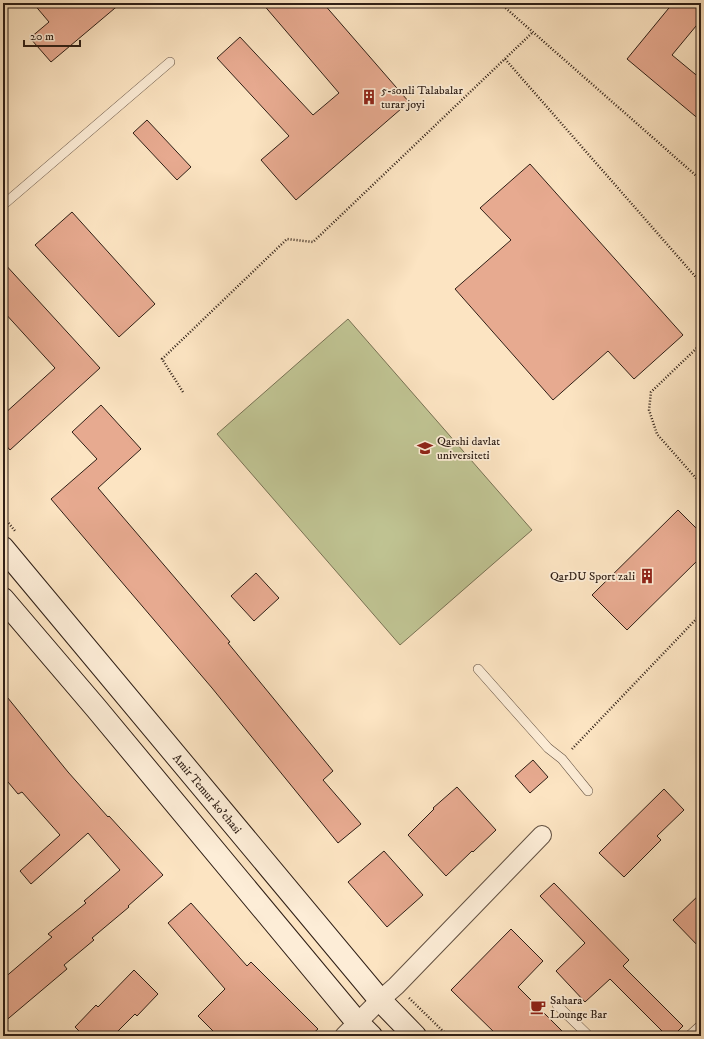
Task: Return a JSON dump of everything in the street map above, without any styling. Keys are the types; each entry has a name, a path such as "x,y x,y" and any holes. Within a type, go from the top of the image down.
{"main road":[{"name":"Amir Temur ko'chasi","path":"3,548 380,1000 415,1036"},
{"path":"3,599 96,708 358,1031"}],"street":[{"path":"358,1031 380,1000 396,986 542,835"}],"lane":[{"path":"3,206 170,62"},
{"path":"478,670 548,748 562,759 588,791"},
{"path":"557,1005 588,1036"},
{"path":"689,1036 701,1025"}],"path":[{"path":"501,4 701,180"},
{"path":"183,392 162,359 287,239 313,242 533,32"},
{"path":"505,59 701,283"},
{"path":"701,344 651,392 649,410 657,434 701,484"},
{"path":"562,759 701,614"}],"green space":[{"path":"348,319 532,530 400,645 217,434"}],"building":[{"path":"33,3 121,3 51,62 30,38 49,22"},
{"name":"5-sonli Talabalar turar joyi","path":"262,3 323,3 409,102 296,200 261,160 289,136 217,58 240,37 313,115 339,93"},
{"path":"673,3 701,3 701,20 672,55 701,79 701,121 627,59"},
{"path":"147,120 191,167 177,180 133,133"},
{"path":"530,164 683,335 634,379 608,351 553,400 455,289 511,240 480,208"},
{"path":"72,212 155,304 119,337 35,245"},
{"path":"3,262 100,368 10,450 3,442 3,415 55,368 3,311"},
{"path":"101,405 141,449 98,488 230,642 228,643 333,771 323,780 361,824 338,843 212,688 51,499 97,459 72,432"},
{"name":"QarDU Sport zali","path":"678,510 701,533 701,557 627,630 592,595"},
{"path":"256,573 279,598 254,621 231,596"},
{"path":"3,692 68,772 163,875 128,906 129,907 92,938 94,940 64,965 67,969 3,1023 3,979 52,937 48,934 86,903 84,901 120,870 88,833 31,884 20,871 60,835 22,792 18,794 3,776"},
{"path":"533,760 548,777 530,793 515,776"},
{"path":"457,787 496,830 446,876 408,835 434,809 433,808"},
{"path":"664,789 684,810 657,836 661,840 624,877 599,853"},
{"path":"384,851 423,895 387,927 348,882"},
{"path":"554,883 629,960 623,966 683,1026 673,1036 667,1036 610,979 585,1002 556,971 585,943 540,896"},
{"path":"701,893 701,949 673,920"},
{"path":"191,903 247,966 251,962 318,1029 310,1036 218,1036 198,1016 225,989 168,923"},
{"path":"511,929 543,961 518,987 567,1036 498,1036 451,990"},
{"path":"134,970 158,994 137,1016 135,1014 113,1036 84,1036 75,1027 96,1005 98,1007"}],"place":[{"name":"5-sonli Talabalar turar joyi","path":"369,97"},
{"name":"Qarshi davlat universiteti","path":"425,448"},
{"name":"QarDU Sport zali","path":"647,576"},
{"name":"Sahara Lounge Bar","path":"538,1007"}]}
